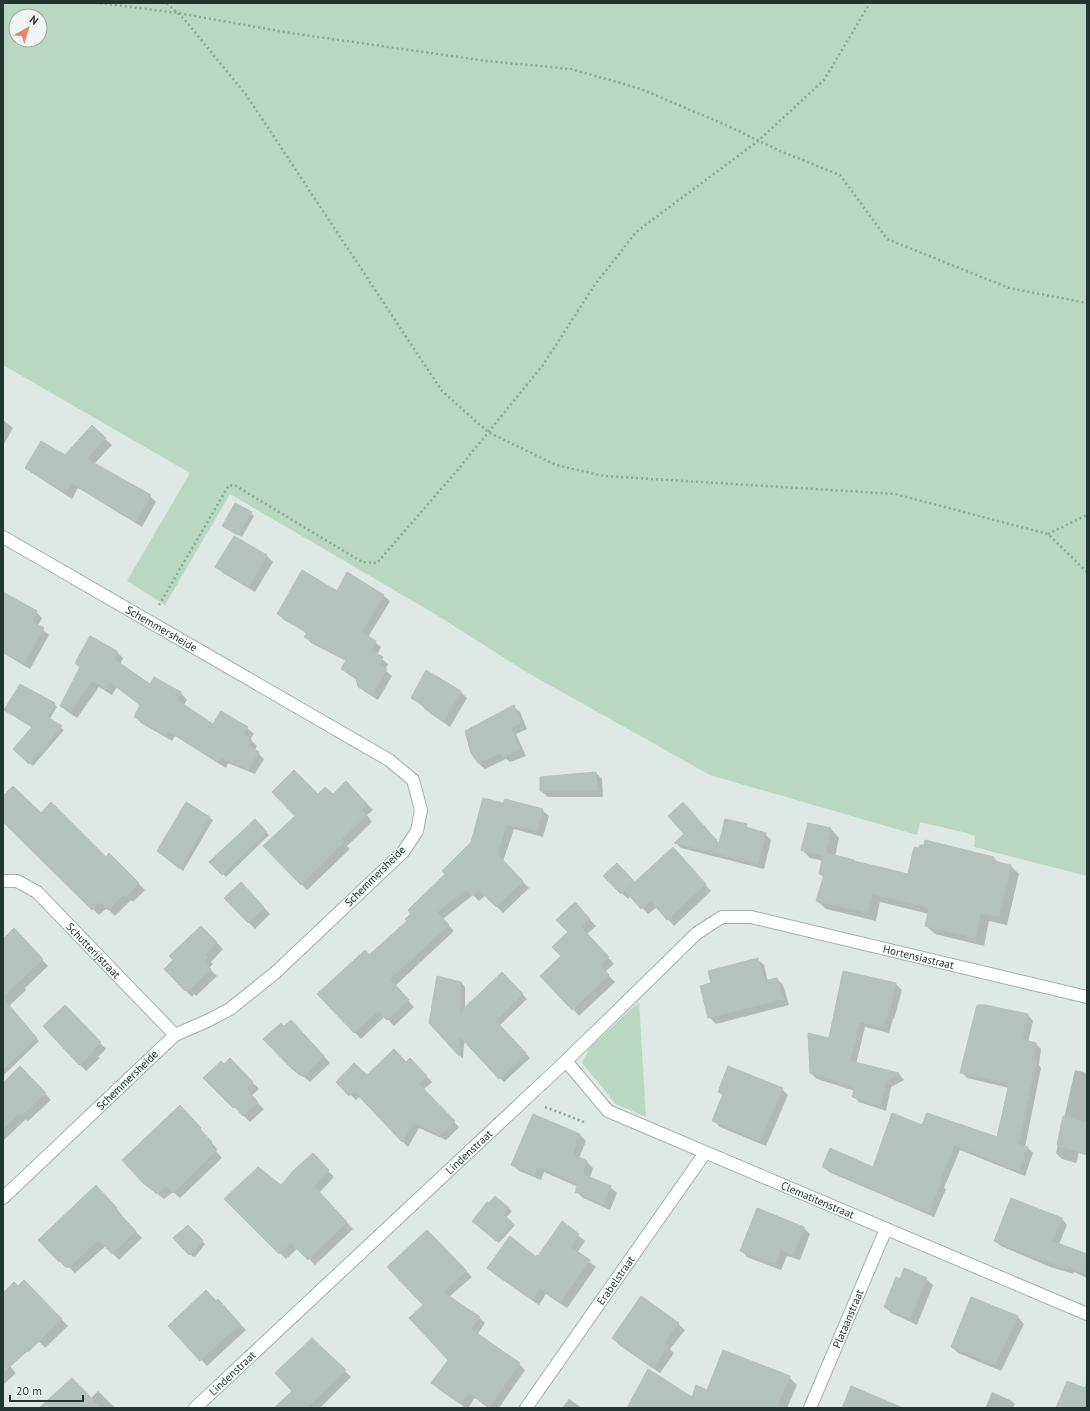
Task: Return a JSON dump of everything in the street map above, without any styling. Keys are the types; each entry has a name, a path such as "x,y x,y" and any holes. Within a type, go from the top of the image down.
{"street":[{"name":"Schemmersheide","path":"3,537 389,760 413,780 421,810 417,831 403,852 276,972 230,1009 175,1035 3,1198"},
{"name":"Schutterijstraat","path":"3,881 17,881 37,892 175,1035"},
{"name":"Hortensiastraat","path":"751,916 1087,997"},
{"name":"Lindenstraat","path":"195,1408 566,1061 697,933 722,917 751,916"},
{"name":"Clematitenstraat","path":"566,1061 608,1111 1087,1314"},
{"name":"Erabelstraat","path":"526,1408 705,1153"},
{"name":"Plataanstraat","path":"810,1408 886,1229"}],"path":[{"path":"100,3 178,13 290,33 473,59 571,69 641,89 726,125 780,151 840,175 887,239 1009,288 1087,303"},
{"path":"167,3 178,13 247,96 442,391 488,432 556,465 604,476 693,480 895,494 1048,534 1087,572"},
{"path":"156,609 229,485 236,486 362,562 377,564 543,365 594,286 636,232 758,141 824,80 870,3"},
{"path":"1048,534 1087,515"},
{"path":"541,1105 584,1122"}],"green space":[{"path":"3,3 1087,3 1087,876 974,847 975,836 967,833 920,822 917,835 710,775 528,673 435,614 230,494 165,605 127,581 190,473 3,365"},
{"path":"639,1002 646,1117 616,1104 582,1063 589,1048"}],"building":[{"path":"92,425 106,438 87,459 151,495 136,522 72,483 66,493 25,468 41,441 65,455"},
{"path":"235,503 252,512 238,535 222,526"},
{"path":"234,536 267,555 249,587 215,567"},
{"path":"302,570 337,591 347,572 384,595 362,632 376,641 371,650 383,657 379,665 387,669 372,695 358,687 356,677 341,669 346,660 304,637 307,633 277,614"},
{"path":"3,592 37,611 32,621 44,628 24,664 3,652"},
{"path":"90,636 117,651 114,659 150,684 154,677 181,692 177,700 213,724 221,711 248,727 244,734 251,739 248,745 259,752 248,769 222,758 219,762 168,731 166,735 134,717 140,705 110,682 106,689 92,681 70,712 60,706 80,667 75,663"},
{"path":"426,670 461,691 444,722 424,708 425,706 411,698"},
{"path":"20,684 55,703 47,717 62,726 29,764 13,749 32,727 4,710"},
{"path":"514,705 521,723 511,728 520,749 503,757 501,753 478,763 471,753 465,731"},
{"path":"294,770 318,794 325,787 333,794 346,781 367,804 362,809 367,815 342,839 344,842 301,885 263,846 295,816 272,792"},
{"path":"596,772 598,791 540,791 540,777"},
{"path":"13,786 41,813 51,802 106,857 109,853 139,883 126,897 124,894 108,910 100,902 92,910 3,822 3,796"},
{"path":"483,798 503,803 505,799 543,809 537,831 507,824 497,854 523,881 496,907 479,890 472,896 466,890 437,912 449,925 390,979 409,1000 387,1020 378,1011 354,1033 317,994 365,950 369,955 407,921 405,919 411,914 408,910 445,874 442,871 471,842"},
{"path":"186,802 210,817 180,869 157,851"},
{"path":"683,802 719,843 725,819 747,824 746,827 766,833 758,864 674,843 684,834 668,816"},
{"path":"255,819 267,832 222,875 209,862"},
{"path":"808,823 831,828 826,853 908,874 914,847 919,848 920,845 924,845 925,840 994,857 993,861 1011,865 999,917 981,913 975,938 925,926 929,908 872,894 868,913 816,901 824,875 819,874 823,856 801,850"},
{"path":"673,847 706,884 667,920 651,901 641,909 625,891"},
{"path":"617,863 634,881 621,894 603,876"},
{"path":"241,882 264,907 248,923 224,898"},
{"path":"575,902 590,919 581,927 609,957 600,965 609,975 572,1010 540,976 561,956 552,947 568,932 556,920"},
{"path":"201,926 217,942 205,955 208,957 204,961 211,969 189,990 188,989 185,991 164,969 173,960 169,956"},
{"path":"14,928 43,959 3,997 3,939"},
{"path":"758,958 764,981 777,978 784,999 708,1018 700,986 711,983 708,971"},
{"path":"843,971 896,983 889,1014 887,1014 884,1027 860,1022 850,1061 899,1073 886,1082 881,1106 852,1097 855,1087 810,1073 808,1033 829,1038"},
{"path":"502,972 523,994 496,1021 526,1053 499,1079 461,1038 459,1039 459,1056 429,1023 437,976 461,982 460,1012"},
{"path":"3,998 37,1038 3,1070"},
{"path":"65,1005 101,1042 93,1050 94,1052 79,1065 43,1026"},
{"path":"977,1005 985,1005 1028,1014 1022,1039 1036,1043 1033,1061 1036,1061 1019,1144 1028,1147 1019,1171 955,1145 939,1182 941,1183 928,1213 822,1167 830,1148 873,1167 892,1113 922,1125 927,1113 997,1137 1009,1084 960,1073"},
{"path":"291,1020 324,1056 303,1077 295,1069 293,1070 263,1039 281,1023 284,1026"},
{"path":"394,1049 406,1062 410,1058 427,1076 419,1084 455,1121 440,1135 414,1123 402,1142 354,1091 349,1096 336,1082 354,1063 367,1075"},
{"path":"230,1058 253,1082 247,1088 251,1092 249,1093 258,1102 243,1116 203,1078 221,1061 224,1064"},
{"path":"20,1066 46,1093 21,1116 19,1114 3,1129 3,1083"},
{"path":"728,1066 783,1088 760,1141 712,1121 723,1094 718,1092"},
{"path":"180,1105 212,1142 210,1144 216,1151 173,1193 166,1186 157,1194 143,1183 122,1160"},
{"path":"533,1114 580,1134 573,1154 587,1161 583,1174 611,1186 603,1204 575,1192 578,1184 538,1167 534,1175 511,1165"},
{"path":"1063,1116 1087,1123 1087,1155 1057,1145"},
{"path":"313,1153 329,1170 314,1186 347,1222 308,1260 291,1243 279,1254 224,1199 258,1167 281,1185 294,1170"},
{"path":"96,1185 117,1208 115,1209 136,1231 112,1254 99,1240 68,1268 61,1260 59,1262 38,1240"},
{"path":"495,1196 509,1208 504,1215 512,1222 496,1241 472,1221 487,1202 489,1203"},
{"path":"1011,1198 1062,1218 1052,1241 1087,1254 1087,1275 1069,1267 1068,1269 1044,1261 994,1241"},
{"path":"757,1208 804,1227 793,1255 781,1250 775,1264 740,1251"},
{"path":"562,1221 579,1234 571,1247 590,1260 560,1302 540,1288 532,1299 487,1268 510,1236 536,1257 537,1255 538,1256"},
{"path":"188,1225 203,1240 191,1255 189,1255 173,1238"},
{"path":"427,1230 467,1271 443,1292 480,1317 471,1329 520,1363 489,1408 469,1393 461,1404 431,1383 448,1360 409,1318 423,1305 387,1267"},
{"path":"904,1268 927,1278 910,1319 884,1307 896,1277 900,1279"},
{"path":"24,1280 62,1319 28,1352 27,1351 3,1373 3,1293 14,1282 18,1286"},
{"path":"206,1290 216,1301 218,1299 240,1324 200,1361 168,1326"},
{"path":"641,1296 679,1323 664,1343 668,1346 653,1368 612,1338"},
{"path":"971,1297 1018,1316 995,1365 951,1347"},
{"path":"312,1338 346,1370 307,1408 274,1408 292,1391 275,1373"},
{"path":"723,1350 790,1376 776,1408 627,1408 648,1369 692,1397 696,1385 707,1390"},
{"path":"72,1378 101,1408 39,1408"},
{"path":"1067,1381 1087,1389 1087,1408 1056,1408"},
{"path":"851,1386 903,1408 842,1408"}]}
